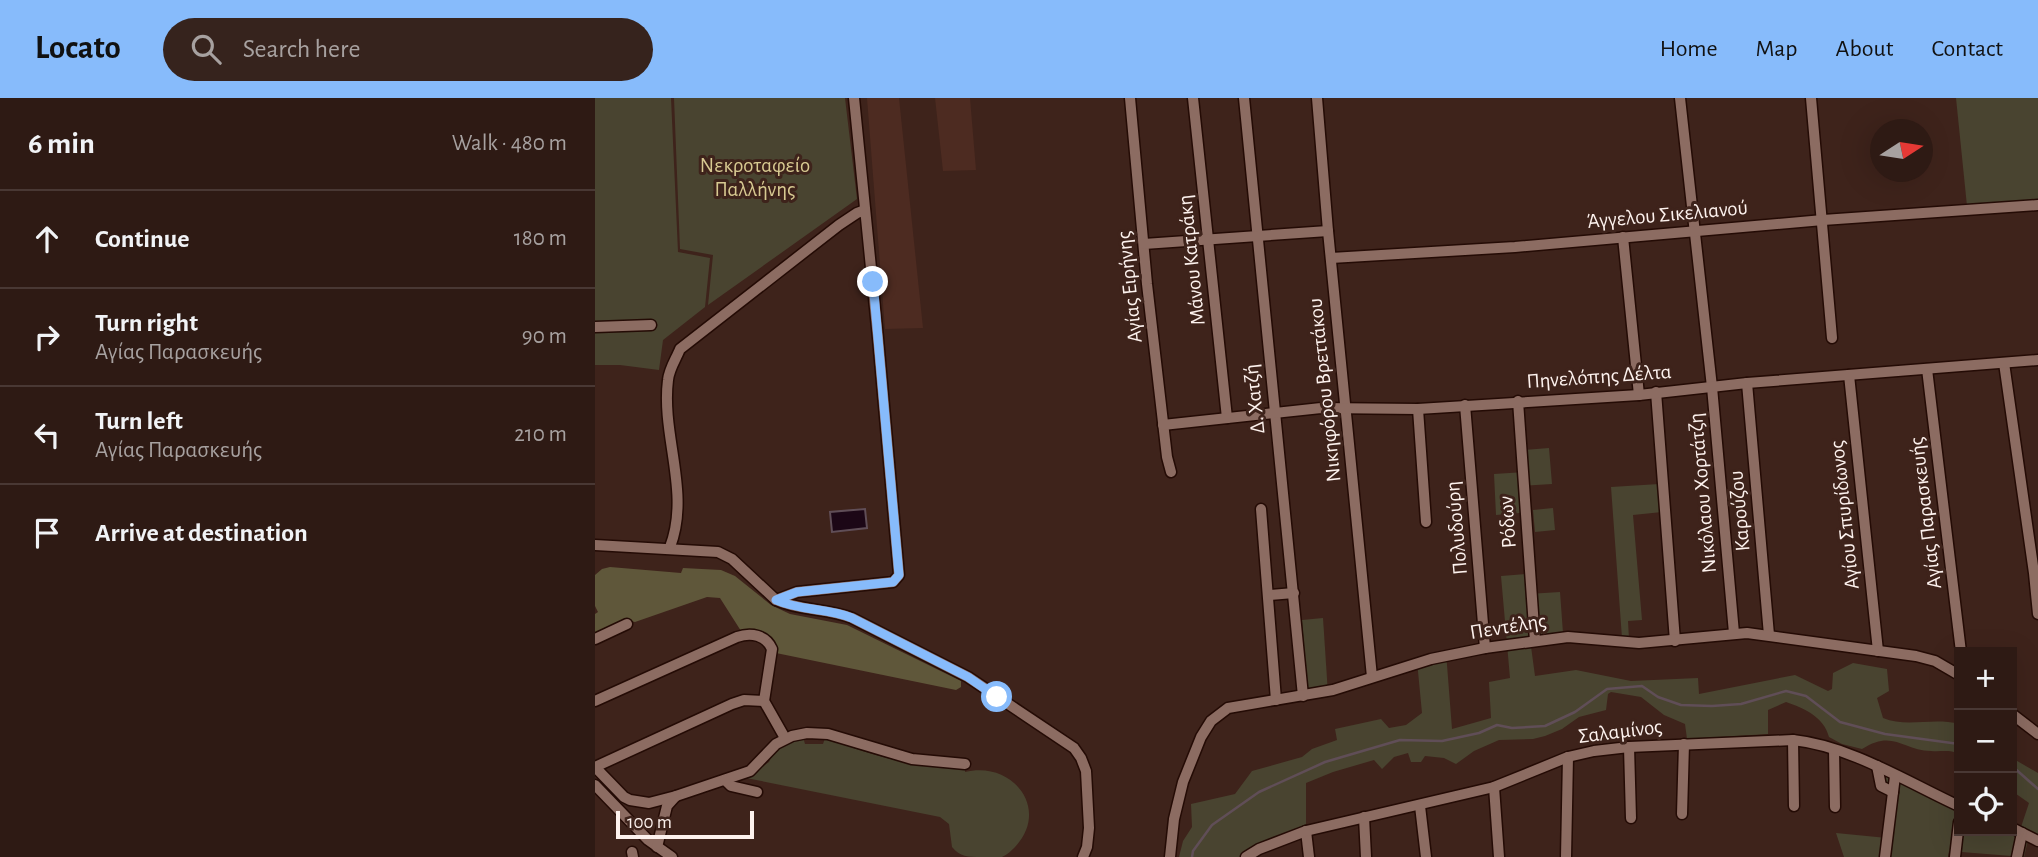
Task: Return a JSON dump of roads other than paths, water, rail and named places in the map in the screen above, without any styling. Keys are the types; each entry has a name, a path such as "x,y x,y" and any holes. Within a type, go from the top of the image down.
{"street":[{"path":"776,600 797,592 893,582 899,575 854,98"},
{"name":"Αγίας Ειρήνης","path":"1130,98 1163,425 1171,472"},
{"name":"Μάνου Κατράκη","path":"1193,98 1227,418"},
{"name":"Δ. Χατζή","path":"1244,98 1303,696"},
{"name":"Νικηφόρου Βρεττάκου","path":"1317,98 1372,677"},
{"name":"Νικόλαου Χορτάτζη","path":"1680,98 1734,633"},
{"path":"1811,98 1832,338"},
{"name":"Άγγελου Σικελιανού","path":"1331,258 1515,247 1823,220 2038,205"},
{"path":"670,547 677,530 678,510 667,409 668,376 680,349 839,225 865,210"},
{"path":"1144,244 1328,231"},
{"path":"1623,237 1639,395"},
{"path":"595,327 651,325"},
{"name":"Πηνελόπης Δέλτα","path":"1163,425 1345,407 1419,409 1639,395 1747,383 2038,360"},
{"path":"2004,363 2035,573 2038,614"},
{"name":"Αγίας Παρασκευής","path":"1927,369 1960,647"},
{"name":"Αγίου Σπυρίδωνος","path":"1849,375 1878,651"},
{"name":"Καρούζου","path":"1747,383 1769,635"},
{"path":"1656,392 1675,641"},
{"name":"Ρόδων","path":"1518,401 1535,641"},
{"name":"Πολυδούρη","path":"1465,405 1485,648"},
{"path":"1419,409 1426,522"},
{"path":"1261,509 1276,700"},
{"path":"595,545 670,547 726,555 776,600 843,614 968,677 1074,748 1086,771 1089,828 1083,857"},
{"path":"1269,595 1294,593"},
{"path":"595,639 627,624"},
{"name":"Πεντέλης","path":"1170,857 1174,819 1183,782 1201,737 1211,722 1228,708 1332,690 1431,659 1485,648 1568,637 1639,642 1675,641 1734,633 1769,635 1878,651 1935,661 1954,671"},
{"path":"595,701 746,634 764,638 772,649 764,701 785,738"},
{"path":"764,701 744,700 732,704 595,767 630,800 649,803 725,780 754,768 772,747 785,738 798,734 819,733 894,756 965,764"},
{"path":"2017,718 2038,734"},
{"path":"1793,740 1794,806"},
{"name":"Σαλαμίνος","path":"1246,857 1259,849 1306,831 1494,787 1567,757 1613,747 1793,740 1817,742 1865,759 1954,804"},
{"path":"1682,814 1683,744"},
{"path":"1629,747 1631,818"},
{"path":"1834,750 1835,807"},
{"path":"1566,857 1567,757"},
{"path":"1877,766 1881,786 1893,792"},
{"path":"1885,857 1895,776"},
{"path":"725,780 731,786 757,792"},
{"path":"595,785 653,844 672,857"},
{"path":"1494,787 1499,857"},
{"path":"653,844 667,806 676,796"},
{"path":"653,844 660,801"},
{"path":"1420,806 1426,857"},
{"path":"1364,817 1366,857"},
{"path":"2017,830 2038,841"},
{"path":"1306,831 1309,857"},
{"path":"1955,857 1957,836"},
{"path":"2017,836 2017,857"}],"waterway":[{"path":"1192,857 1193,851 1212,825 1259,792 1325,762 1400,740 1442,741 1479,733 1497,725 1512,728 1545,726 1575,712 1607,689 1642,686 1658,697 1681,705 1712,706 1741,704 1786,691 1806,696 1840,722 1885,734 1954,743"},
{"path":"2017,770 2038,789"}],"park label":[{"name":"Νεκροταφείο Παλλήνης","path":"755,177"}]}
